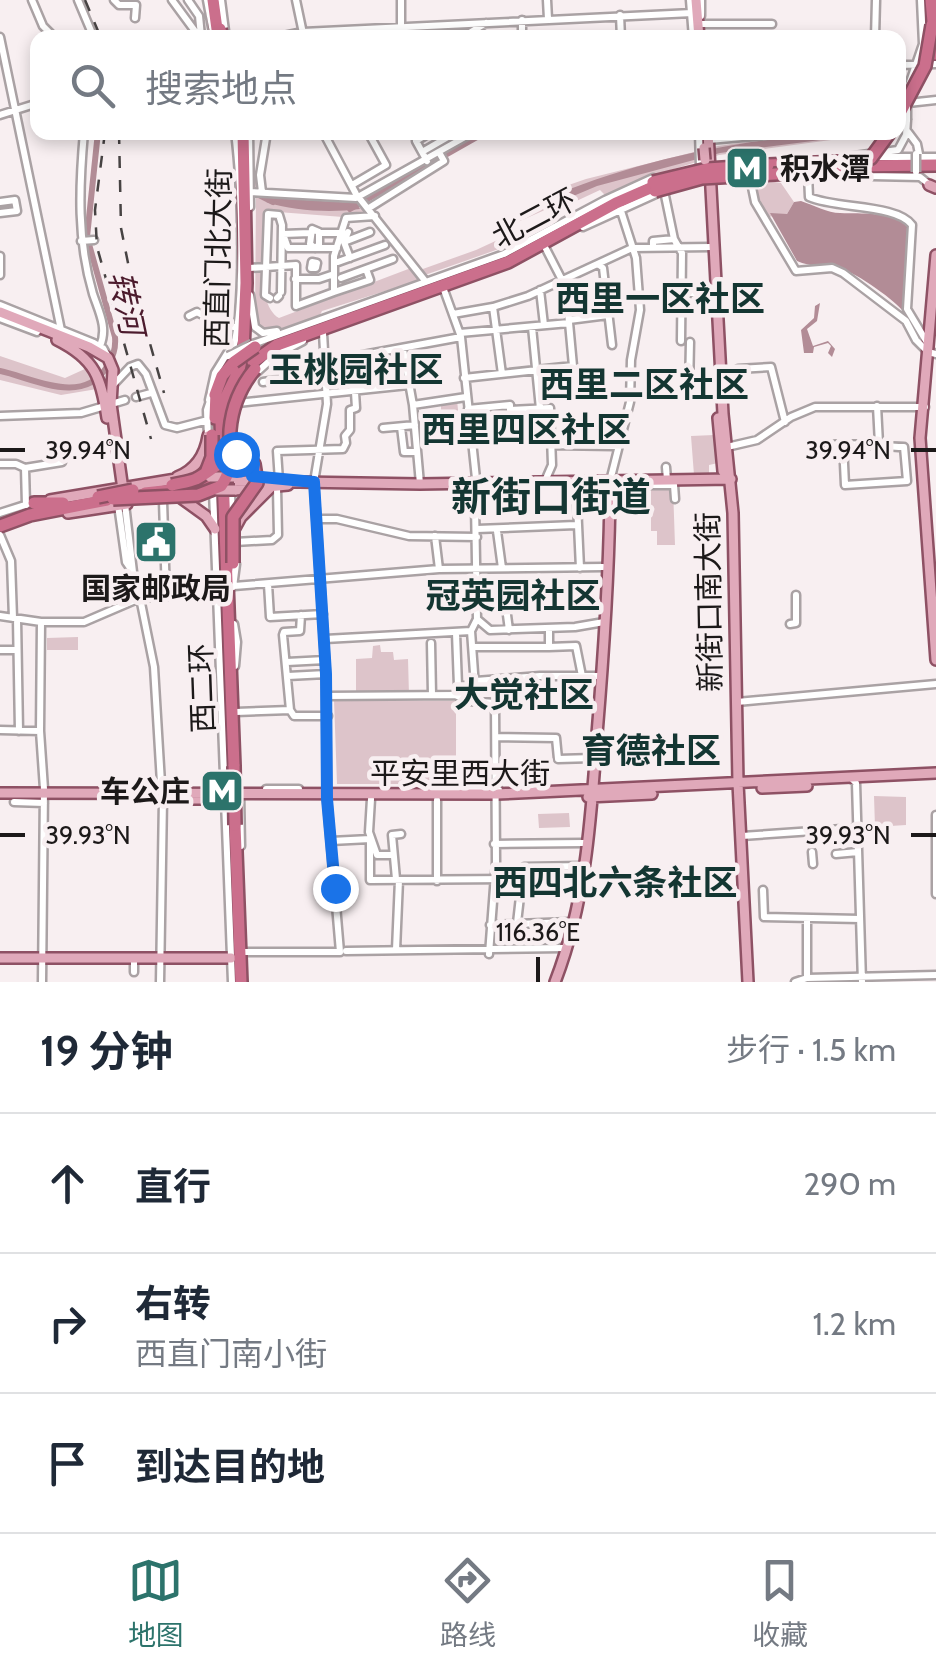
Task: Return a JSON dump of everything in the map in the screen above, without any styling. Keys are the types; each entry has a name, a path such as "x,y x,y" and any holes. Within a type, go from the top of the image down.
{"highway":[{"path":"214,0 218,30"},
{"path":"929,0 936,63"},
{"path":"922,49 929,0"},
{"path":"906,111 925,66 934,26"},
{"name":"西直门北大街","path":"216,436 241,362 246,270 242,140"},
{"path":"657,185 702,178 847,170 872,158 884,140"},
{"name":"北二环","path":"211,403 231,357 522,252 657,185 707,169 759,173 831,162 936,163"},
{"name":"北二环","path":"325,323 383,308 522,252 657,185"},
{"path":"242,309 246,270"},
{"path":"402,301 420,299"},
{"path":"364,319 383,308"},
{"path":"204,476 226,410 254,366 325,323"},
{"path":"119,496 198,495 221,486 230,470 234,407 254,366"},
{"path":"211,403 216,436"},
{"name":"西二环","path":"211,403 228,588 238,981"},
{"path":"2,527 62,506 193,480 228,458 244,457 258,473 251,490 232,513 233,562 228,588"},
{"path":"171,482 234,483"},
{"path":"98,499 234,483"},
{"path":"30,504 62,506"},
{"path":"42,517 62,506"},
{"name":"西二环","path":"228,588 226,680 232,766"},
{"path":"228,617 237,642"},
{"path":"226,680 230,709"},
{"path":"237,922 242,883"},
{"path":"229,898 237,922"}],"main road":[{"path":"695,0 698,30"},
{"path":"706,150 720,378 731,480"},
{"path":"709,181 719,436 723,471 731,480"},
{"path":"923,407 932,350 936,255"},
{"path":"0,312 103,352 114,384 107,408"},
{"path":"0,312 38,332 61,336 92,365 107,408 119,496"},
{"path":"936,334 924,374 922,464 936,660"},
{"path":"42,517 171,482 195,466 216,436 277,483"},
{"path":"232,459 236,454 249,459 256,466 252,476"},
{"path":"212,462 208,457 201,460 194,471 251,490 277,483"},
{"path":"163,501 172,495 209,490 252,476 277,483"},
{"path":"234,483 731,480"},
{"name":"新街口南大街","path":"731,480 738,786 748,982"},
{"path":"553,982 571,922 592,793 608,482"},
{"path":"553,982 568,946 581,893 592,793 608,482"},
{"path":"234,483 277,483"},
{"path":"235,536 240,517 277,483"},
{"path":"193,492 192,500 205,512 214,507"},
{"path":"30,504 119,496 163,501 185,498 208,518 215,532"},
{"path":"932,576 936,606"},
{"name":"平安里西大街","path":"225,794 592,793 936,775"},
{"path":"44,796 80,792 225,794"},
{"path":"6,798 225,794"},
{"name":"平安里西大街","path":"329,796 436,800 496,794"},
{"path":"0,958 231,958"}],"street":[{"path":"32,0 47,30"},
{"path":"78,0 91,30"},
{"path":"114,0 119,6 136,5 135,18"},
{"path":"172,0 194,30"},
{"path":"188,0 200,16 200,30"},
{"path":"296,0 303,30"},
{"path":"400,0 401,28"},
{"path":"547,0 548,18"},
{"path":"695,0 692,13 697,30"},
{"path":"875,30 876,0"},
{"path":"373,30 692,13"},
{"path":"620,15 621,30"},
{"path":"522,20 522,30"},
{"path":"474,30 487,22"},
{"path":"725,24 725,30"},
{"path":"709,30 725,24 772,24"},
{"path":"0,38 61,336"},
{"path":"906,100 922,49 936,63"},
{"path":"906,66 936,63"},
{"path":"910,80 936,63"},
{"path":"906,105 936,100"},
{"path":"0,117 30,107"},
{"path":"906,128 917,144 919,174"},
{"path":"83,140 78,182 105,335 103,352 93,358 92,365"},
{"name":"西直门北大街","path":"231,357 242,309 242,140"},
{"name":"西直门北大街","path":"243,140 257,192 246,270"},
{"path":"267,140 257,192 365,202 441,156 458,140"},
{"path":"327,140 390,243 426,282"},
{"path":"352,185 386,165 372,140"},
{"path":"417,140 427,161"},
{"path":"422,152 439,140"},
{"path":"449,140 453,146"},
{"path":"657,185 706,150 747,140"},
{"path":"893,151 901,148 904,140"},
{"path":"706,150 752,162 936,163"},
{"path":"831,162 893,151 918,154"},
{"path":"365,202 441,156"},
{"path":"752,162 759,173 755,202 796,270 832,268 843,273 905,314 932,350"},
{"path":"831,162 845,174"},
{"path":"657,185 709,181 726,175 845,174 936,163"},
{"path":"855,172 872,176 919,174 934,186"},
{"path":"808,175 809,198 836,206 900,214 912,224 905,314"},
{"path":"657,185 677,243 689,389"},
{"path":"0,202 15,200 17,211 0,213"},
{"path":"325,323 364,319 444,290 522,252 545,248 618,206 639,278 640,310 631,360 630,402 608,482"},
{"path":"340,245 370,280 296,306 296,280 289,266 279,214 266,216 266,295 277,296 289,266 283,234 346,232"},
{"path":"334,292 346,218 375,216"},
{"path":"288,248 340,245 370,232"},
{"path":"314,233 319,245 314,248"},
{"path":"453,314 493,307 540,290 632,248 653,246 654,241 710,247"},
{"path":"338,262 390,243"},
{"path":"314,248 314,279"},
{"path":"464,378 574,366 564,280 545,248"},
{"path":"608,482 626,400 627,360 636,310 632,248"},
{"path":"0,256 0,274"},
{"path":"296,280 338,276 393,259"},
{"path":"598,264 603,268 612,345"},
{"path":"246,270 289,266"},
{"path":"325,323 426,282 458,274"},
{"path":"444,290 460,335 475,483 477,619 471,631 476,700"},
{"path":"540,290 544,326"},
{"path":"682,293 712,293"},
{"path":"493,307 502,374"},
{"path":"189,316 197,312 223,326 242,309"},
{"path":"242,309 263,333 320,316 325,323 327,410 314,482 326,660 329,796 343,952"},
{"path":"241,387 242,309"},
{"path":"114,384 138,364 146,374 161,420 167,426 180,428 211,403 242,309"},
{"path":"324,362 460,335 608,314"},
{"name":"西直门北大街","path":"228,588 236,578 232,459 216,436 238,403 241,387 272,358 325,323"},
{"path":"532,327 540,409"},
{"path":"403,349 420,484"},
{"path":"336,372 358,367 356,356"},
{"path":"738,369 771,367 785,422"},
{"path":"263,382 325,373"},
{"path":"238,403 408,386"},
{"path":"235,536 272,540 278,535 278,450 343,449 344,436 350,430 350,410 356,408 355,392"},
{"path":"136,397 151,393"},
{"path":"413,405 467,397"},
{"path":"0,416 81,413 125,400"},
{"path":"468,409 510,405 510,410 550,408 552,465 545,482"},
{"path":"878,406 879,444"},
{"path":"727,447 757,440 814,408 923,407"},
{"path":"383,428 415,425"},
{"path":"401,426 404,452 417,452"},
{"path":"216,436 212,462 215,532 237,642 225,794 231,958 238,981"},
{"path":"843,444 845,484"},
{"path":"829,445 904,447 906,464 907,481 898,484 832,486"},
{"path":"552,446 614,446"},
{"path":"0,464 25,468 62,462"},
{"path":"906,464 922,464"},
{"path":"666,467 667,480"},
{"path":"0,513 30,504 25,468"},
{"path":"576,482 580,568"},
{"path":"622,486 674,485 674,498"},
{"path":"119,496 154,667 161,784 160,982"},
{"path":"163,501 166,596"},
{"path":"19,730 11,561 2,527 42,517"},
{"path":"317,519 409,536 576,525"},
{"path":"497,530 502,568"},
{"path":"435,536 439,569"},
{"path":"0,616 41,622 84,622 140,598 228,588 439,569 603,567"},
{"path":"268,584 270,617 323,614"},
{"path":"228,588 230,709 240,794 245,952 238,981"},
{"path":"790,624 796,623 796,595"},
{"path":"476,599 505,600 509,630"},
{"path":"301,615 300,631 284,632 282,636 290,710 294,716 328,716"},
{"path":"477,619 490,630 602,622"},
{"path":"41,622 42,982"},
{"path":"548,628 549,647"},
{"path":"325,640 471,631"},
{"path":"456,633 458,686 540,676 597,676"},
{"path":"431,643 432,696"},
{"path":"474,647 576,646 582,676"},
{"path":"0,650 17,650"},
{"path":"287,662 326,660"},
{"path":"288,676 326,674"},
{"path":"736,702 936,684"},
{"path":"327,696 455,695 495,703 495,881 489,952"},
{"path":"230,709 290,710"},
{"path":"0,730 40,731"},
{"path":"496,737 556,738 558,759 593,758"},
{"path":"854,781 862,980"},
{"path":"161,784 178,791"},
{"path":"371,799 369,832 377,855 396,858 396,950"},
{"path":"436,800 436,880"},
{"path":"936,814 936,894"},
{"path":"742,836 858,828"},
{"path":"392,855 392,835 400,834"},
{"path":"332,841 370,839 370,880 522,879 518,923"},
{"path":"494,844 584,843"},
{"path":"812,852 813,864"},
{"path":"836,854 858,852"},
{"path":"524,867 582,866"},
{"path":"763,890 764,918 860,920"},
{"path":"807,918 808,978"},
{"path":"490,925 571,922"},
{"path":"245,952 489,952 564,948"},
{"path":"134,958 134,972"},
{"path":"796,982 808,978 862,980 936,975"}],"shaded area":[{"path":"760,140 831,140 719,155 605,195 600,190 555,211 558,219 515,238 516,243 425,275 420,270 476,250 552,215 547,209 511,225 509,218 560,188 718,146"},
{"path":"821,140 720,153 597,186 545,208 541,201 647,164 757,141"},
{"path":"774,178 794,202 787,214 768,217 754,196 761,183 758,179"},
{"path":"266,195 356,202 367,212 343,217 265,211 263,285 271,310 279,318 411,268 420,280 322,311 272,332 261,330 255,321 256,198"},
{"path":"269,198 356,203 360,209 300,209 266,202"},
{"path":"794,202 831,212 884,215 910,225 908,312 922,340 936,351 923,344 897,305 871,285 843,269 797,261 770,213 787,214"},
{"path":"820,303 817,321 807,329 813,346 828,341 835,349 832,357 828,343 814,347 813,353 804,353 801,330 814,318 815,306"},
{"path":"0,356 65,378 87,368 97,389 61,395 0,380"},
{"path":"457,400 460,429 445,430 441,402"},
{"path":"714,435 718,463 709,465 709,475 694,475 691,436"},
{"path":"651,487 673,487 675,545 657,545 657,531 651,531"},
{"path":"78,637 78,650 47,650 47,638"},
{"path":"380,645 381,652 393,652 394,660 408,659 409,695 356,696 356,659 372,658 373,646"},
{"path":"334,700 456,701 456,784 337,784"},
{"path":"874,796 906,797 906,825 875,827"},
{"path":"569,813 570,827 539,828 538,814"}],"waterway":[{"name":"转河","path":"0,371 71,387 96,379 112,357 115,337 87,237 97,140"},
{"name":"转河","path":"350,209 472,140"},
{"name":"转河","path":"258,178 259,195 273,202"}],"railway":[{"path":"85,0 98,30"},
{"path":"104,140 95,210 97,247 151,439"},
{"path":"119,140 121,228 164,393"}],"place":[{"name":"积水潭","path":"747,168"},
{"name":"国家邮政局","path":"156,542"},
{"name":"车公庄","path":"222,791"}],"district":[{"name":"西里一区社区","path":"660,298"},
{"name":"玉桃园社区","path":"356,369"},
{"name":"西里二区社区","path":"644,384"},
{"name":"西里四区社区","path":"526,429"},
{"name":"新街口街道","path":"551,496"},
{"name":"冠英园社区","path":"513,595"},
{"name":"大觉社区","path":"524,694"},
{"name":"育德社区","path":"651,750"},
{"name":"西四北六条社区","path":"615,882"}],"route":[{"path":"236,454 254,464 252,476 314,482 326,674 327,799 335,888"}]}
